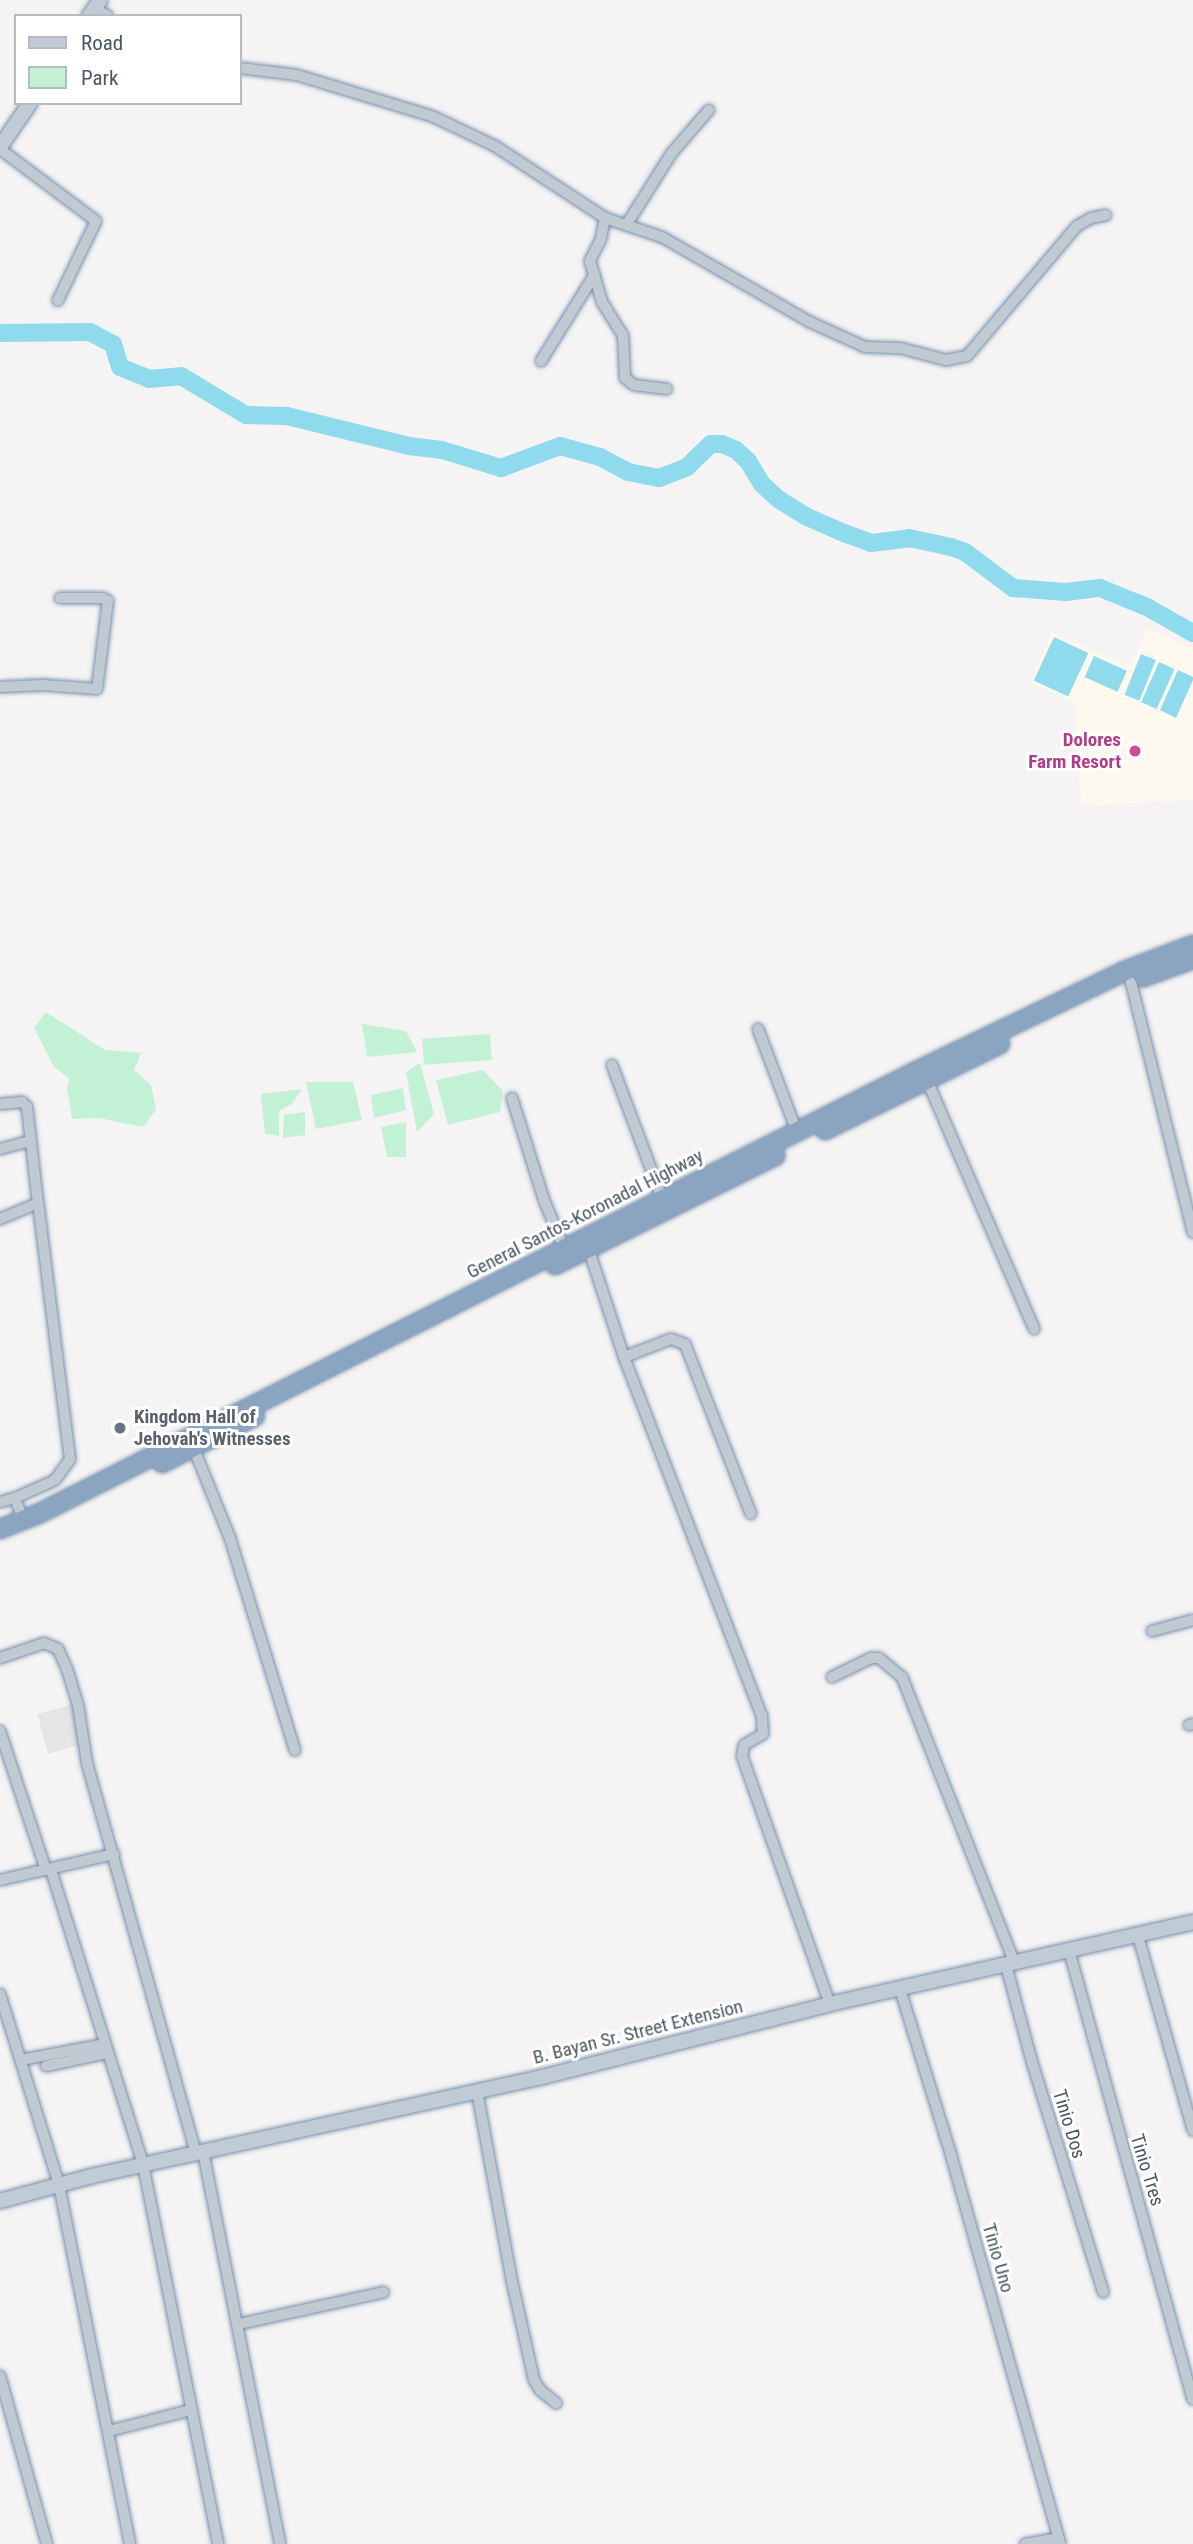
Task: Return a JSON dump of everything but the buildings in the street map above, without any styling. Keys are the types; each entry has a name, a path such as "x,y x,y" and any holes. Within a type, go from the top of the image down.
{"highway":[{"name":"General Santos-Koronadal Highway","path":"0,1539 194,1449 585,1243 927,1080 1070,1004 1125,971 1193,945"},
{"name":"General Santos-Koronadal Highway","path":"585,1243 662,1198 1070,1004 1193,959"},
{"name":"General Santos-Koronadal Highway","path":"0,1529 566,1253"}],"street":[{"path":"242,68 298,75 434,117 495,146 605,218 662,237 858,346 900,348 954,360 972,351 1077,226 1090,218 1106,215"},
{"path":"29,105 0,148 96,221 58,300"},
{"path":"627,224 671,154 709,110"},
{"path":"605,218 601,239 591,258 602,302 623,335 625,378 634,385 667,389"},
{"path":"541,362 595,274"},
{"path":"0,687 43,685 97,690 108,601 102,598 60,598"},
{"path":"1131,982 1193,1232"},
{"path":"758,1029 797,1132"},
{"path":"612,1065 662,1198"},
{"path":"927,1080 1034,1329"},
{"path":"512,1098 544,1200 566,1253"},
{"path":"0,1104 26,1104 70,1459 55,1480 0,1502"},
{"path":"0,1149 30,1141"},
{"path":"0,1219 38,1203"},
{"path":"585,1243 624,1357 762,1716 763,1734 744,1745 742,1756 830,2004"},
{"path":"624,1357 671,1339 685,1344 751,1514"},
{"path":"194,1449 230,1538 295,1750"},
{"path":"15,1498 23,1519"},
{"path":"1152,1631 1193,1620"},
{"path":"0,1658 44,1643 58,1649 78,1705 87,1763 199,2152 239,2324 280,2544"},
{"name":"Tinio Dos","path":"832,1676 871,1658 878,1658 902,1677 1011,1964 1032,2062 1103,2292"},
{"path":"0,1731 143,2164 218,2544"},
{"path":"0,1880 114,1854"},
{"name":"B. Bayan Sr. Street Extension","path":"0,2201 143,2164 649,2052 830,2004 1193,1923"},
{"path":"1138,1936 1193,2130"},
{"name":"Tinio Tres","path":"1069,1950 1193,2399"},
{"name":"Tinio Uno","path":"900,1989 951,2155 1059,2541"},
{"path":"0,1994 59,2185 130,2544"},
{"path":"21,2060 106,2048"},
{"path":"46,2066 106,2048"},
{"path":"477,2091 511,2277 534,2380 540,2390 556,2403"},
{"path":"239,2324 384,2292"},
{"path":"0,2375 47,2544"},
{"path":"108,2431 191,2410"},
{"path":"1025,2544 1059,2541"}],"shaded area":[{"name":"Dolores Farm Resort","path":"1148,628 1193,650 1193,800 1081,806 1075,703 1030,682 1052,633 1129,666"},
{"path":"75,1704 86,1744 48,1754 37,1714"}],"green space":[{"path":"46,1012 105,1050 141,1053 134,1070 151,1085 156,1109 143,1127 99,1118 72,1119 67,1088 69,1078 54,1067 34,1028"},
{"path":"362,1024 406,1031 417,1052 367,1057"},
{"path":"490,1034 492,1060 424,1065 422,1039"},
{"path":"420,1063 434,1114 417,1132 406,1072"},
{"path":"483,1070 503,1091 500,1112 448,1125 436,1080"},
{"path":"306,1082 353,1082 362,1120 316,1129"},
{"path":"403,1088 406,1110 374,1118 371,1095"},
{"path":"302,1089 292,1104 279,1111 279,1136 265,1134 261,1094"},
{"path":"305,1112 305,1135 283,1138 284,1115"},
{"path":"406,1122 406,1157 387,1157 381,1127"}],"water":[{"path":"1054,637 1088,653 1068,697 1034,681"},
{"path":"1141,654 1156,660 1139,701 1125,695"},
{"path":"1094,656 1127,671 1118,692 1085,677"},
{"path":"1159,662 1175,669 1157,709 1141,702"},
{"path":"1178,670 1193,677 1193,680 1176,718 1160,710"}],"waterway":[{"path":"0,333 90,332 113,344 120,367 149,379 181,376 246,415 287,416 409,446 442,450 501,468 560,446 600,457 628,472 659,478 687,467 711,444 722,444 736,450 748,461 762,484 778,499 805,516 844,533 871,543 909,538 951,547 965,552 1013,588 1066,592 1100,588 1147,607 1193,633"}],"place":[{"name":"Dolores Farm Resort","path":"1135,751"},
{"name":"Kingdom Hall of Jehovah's Witnesses","path":"120,1428"}]}
